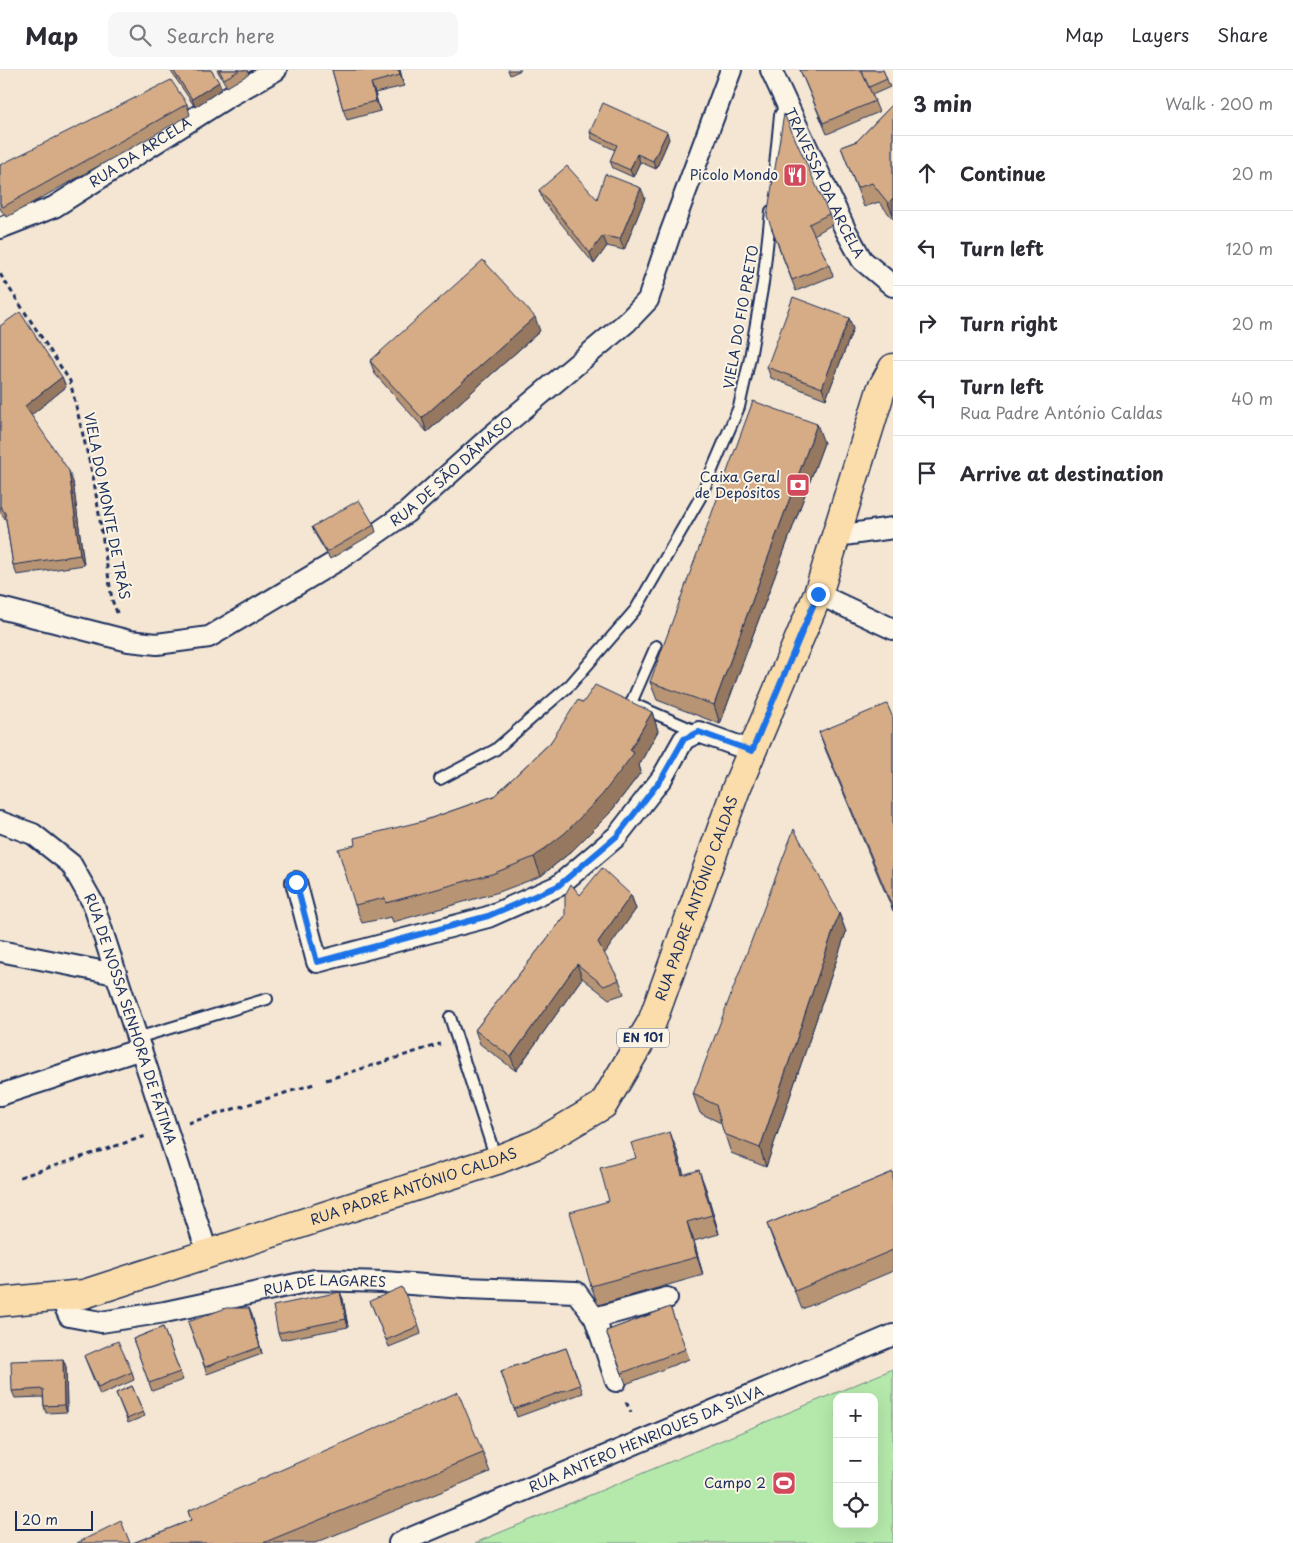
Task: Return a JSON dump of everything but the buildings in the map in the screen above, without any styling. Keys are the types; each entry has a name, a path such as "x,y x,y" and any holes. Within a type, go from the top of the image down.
{"main road":[{"name":"RUA PADRE ANTÓNIO CALDAS","path":"0,1302 84,1294 208,1256 497,1160 537,1144 602,1105 652,1022 752,751 818,594 881,390 893,368"}],"street":[{"name":"RUA DA ARCELA","path":"0,228 54,207 226,98 276,70"},
{"name":"RUA DE SÃO DÂMASO","path":"0,608 129,641 157,644 209,637 340,560 406,513 490,436 627,322 648,300 670,234 732,70"},
{"name":"TRAVESSA DA ARCELA","path":"771,70 844,229 862,260 893,286"},
{"path":"837,536 893,528"},
{"path":"818,594 893,628"},
{"path":"296,882 317,962 488,916 558,886 617,836 662,778 684,739 699,732 752,751"},
{"name":"RUA DE NOSSA SENHORA DE FÁTIMA","path":"0,822 33,834 71,864 93,903 114,974 139,1044 208,1256"},
{"path":"0,952 114,974"},
{"path":"0,1095 139,1044"},
{"name":"RUA DE LAGARES","path":"60,1296 69,1316 101,1322 166,1312 315,1280 576,1292 595,1318 616,1381"},
{"path":"595,1318 667,1298"},
{"name":"RUA ANTERO HENRIQUES DA SILVA","path":"399,1543 893,1335"}],"lane":[{"path":"773,184 780,115 787,104"},
{"name":"VIELA DO FIO PRETO","path":"440,778 496,750 570,685 636,609 700,498 739,407 764,283 771,204"},
{"path":"656,646 631,703 699,732"},
{"path":"139,1044 267,999"},
{"path":"450,1017 497,1160"}],"path":[{"name":"VIELA DO MONTE DE TRÁS","path":"0,274 70,381 94,481 112,600 129,641"},
{"path":"326,1080 457,1038"},
{"path":"20,1177 314,1084"}],"green space":[{"path":"893,1369 893,1543 475,1543 833,1394 833,1528 878,1528 878,1393 835,1393"}],"place":[{"name":"Picolo Mondo","path":"795,175"},
{"name":"Caixa Geral de Depósitos","path":"798,485"},
{"name":"Campo 2","path":"784,1483"}],"route":[{"path":"296,882 317,962 488,916 558,886 617,836 662,778 684,739 699,732 752,751 818,594"}]}
